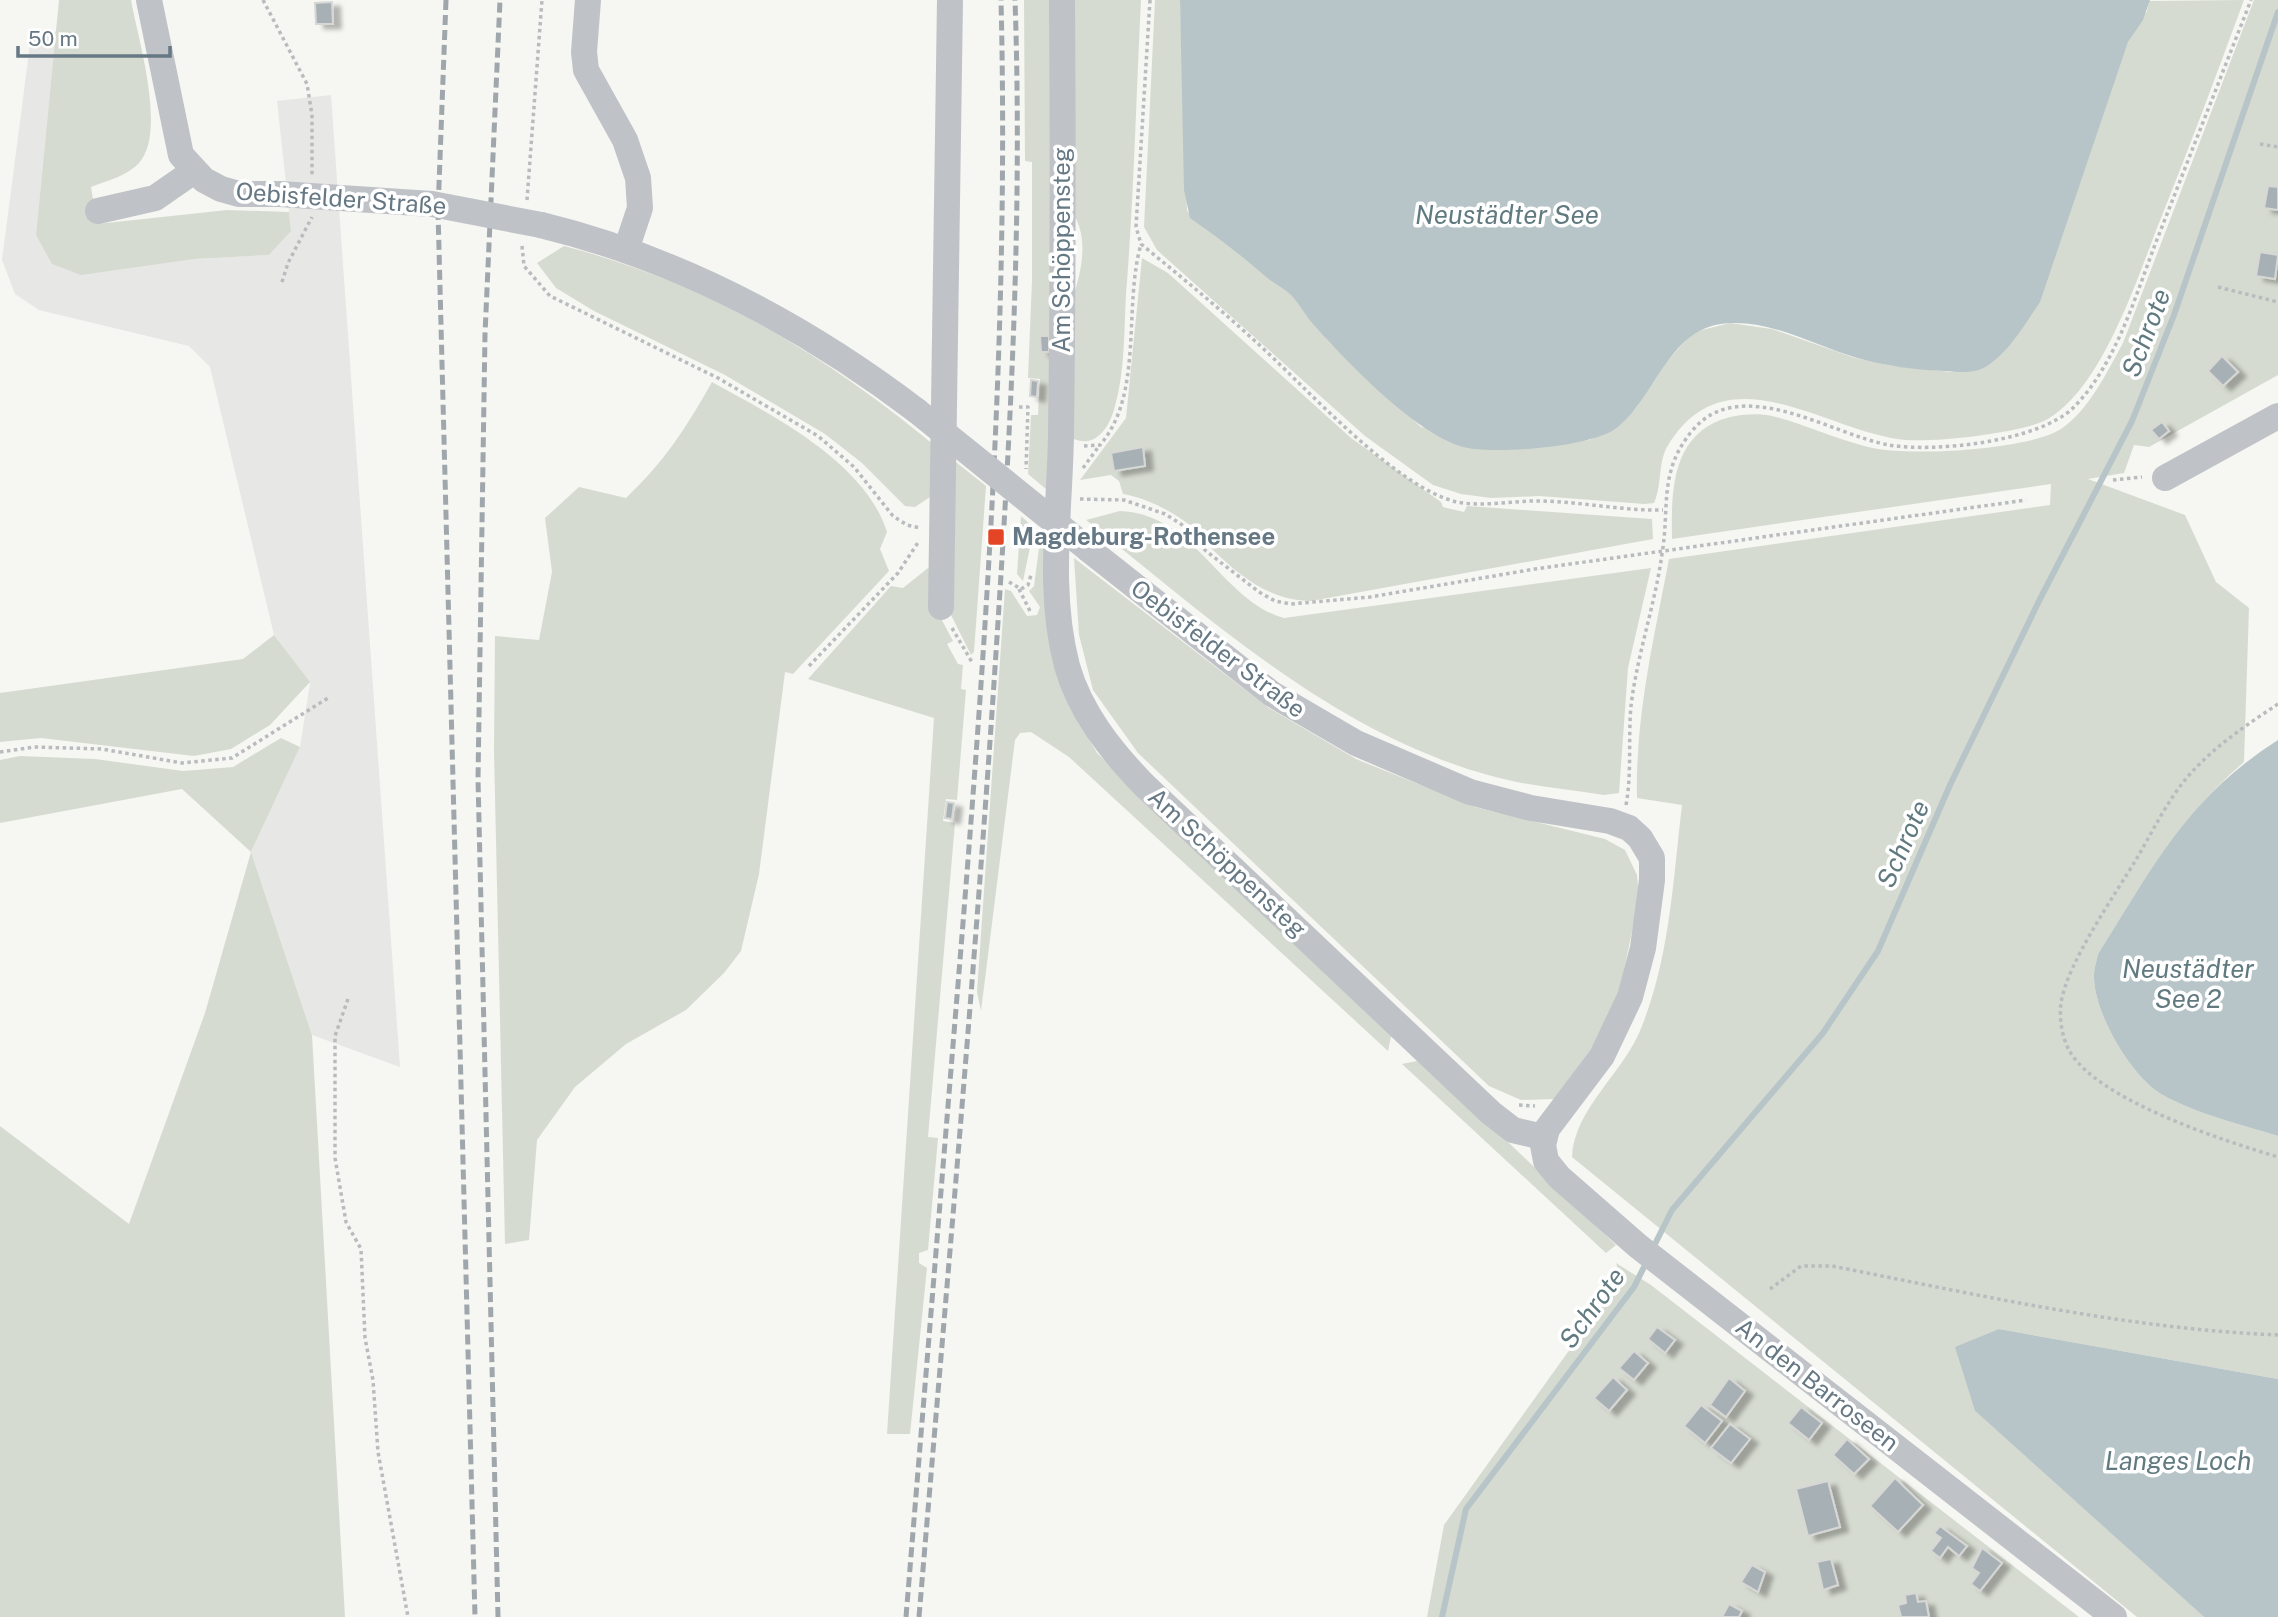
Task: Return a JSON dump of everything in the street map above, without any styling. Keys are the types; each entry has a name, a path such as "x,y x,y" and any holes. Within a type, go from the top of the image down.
{"street":[{"name":"Oebisfelder Straße","path":"149,0 181,155 194,171 221,189 239,194 281,194 432,204 530,224 626,250 724,290 786,322 852,363 917,411 1236,667 1272,694 1345,738 1460,789 1531,808 1610,821 1629,828 1640,838 1652,858 1653,880 1646,931 1630,997 1602,1056 1576,1094 1549,1125 1543,1138"},
{"path":"588,0 584,52 586,70 625,140 638,177 640,208 626,250"},
{"path":"941,607 950,0"},
{"name":"Am Schöppensteg","path":"1062,0 1061,445 1057,602 1064,651 1080,700 1109,746 1144,785 1491,1113 1513,1130 1543,1138"},
{"path":"99,211 155,198 194,171"},
{"path":"2165,478 2278,416"},
{"name":"An den Barroseen","path":"1543,1138 1544,1157 1552,1169 1638,1246 2114,1617"}],"path":[{"path":"262,0 307,84 312,115 313,178"},
{"path":"542,0 530,224 524,266 550,296 718,378 797,423 838,451 900,521 916,528 928,528 898,573 809,666"},
{"path":"1061,445 1100,445 1121,412 1132,280 1141,244 1136,227 1150,0"},
{"path":"1627,802 1631,705 1663,552 1663,510 1667,478 1685,440 1706,419 1730,408 1769,407 1879,443 1924,447 2029,432 2047,426 2073,408 2102,368 2125,321 2251,0"},
{"path":"2260,144 2278,146"},
{"path":"282,282 288,263 313,216"},
{"path":"1141,244 1255,341 1350,431 1395,468 1434,494 1456,502 1478,504 1536,501 1663,510"},
{"path":"2218,287 2278,302"},
{"path":"1019,407 1028,407 1026,482"},
{"path":"2113,480 2165,478"},
{"path":"1058,501 1108,498 1147,506 1181,524 1206,551 1259,592 1275,601 1291,604 1370,597 1535,569 2026,500"},
{"path":"1019,589 1031,613"},
{"path":"941,607 973,664"},
{"path":"0,752 34,747 102,749 182,764 232,758 328,698"},
{"path":"2278,704 2234,736 2190,774 2092,934 2065,990 2061,1013 2063,1037 2070,1052 2079,1063 2111,1087 2152,1111 2211,1137 2278,1157"},
{"path":"348,999 334,1037 335,1158 346,1222 361,1249 362,1311 373,1380 378,1452 408,1617"},
{"path":"1511,1103 1544,1105"},
{"path":"1770,1289 1801,1266 1832,1266 2036,1307 2232,1333 2278,1335"}],"shaded area":[{"path":"59,0 131,0 148,84 151,130 147,149 139,163 129,171 91,187 97,224 227,210 289,212 291,231 269,255 194,259 81,275 52,264 36,235"},
{"path":"1024,0 1053,0 1052,494 1028,474 1031,415 1038,415 1040,379 1028,378 1032,280 1032,162 1025,161"},
{"path":"1072,0 1141,0 1121,379 1109,422 1100,434 1088,441 1072,438 1074,294 1081,264 1082,244 1074,215"},
{"path":"1155,0 1180,0 1187,211 1292,295 1331,344 1421,427 1530,447 1589,440 1617,428 1636,408 1668,360 1687,339 1698,331 1730,323 1772,329 1855,358 1893,366 1951,372 1982,369 2128,42 2147,11 2149,1 2244,0 2117,328 2086,382 2068,403 2048,419 2018,429 1929,440 1897,439 1867,432 1774,402 1744,399 1716,404 1690,419 1667,447 1654,503 1645,504 1539,496 1491,498 1461,494 1433,485 1365,436 1157,250 1144,227"},
{"path":"2254,0 2278,0 2278,375 2149,447 2134,445 2124,473 2088,479 2185,515 2216,582 2249,608 2244,762 2201,805 2164,852 2098,954 2094,975 2100,1006 2116,1041 2149,1085 2161,1094 2189,1107 2278,1136 2278,1379 1999,1329 1975,1411 2204,1617 2137,1617 1572,1157 1581,1122 1624,1059 1642,1026 1665,945 1682,805 1637,798 1637,768 1642,708 1669,559 2050,505 2051,484 1672,539 1672,501 1679,465 1686,449 1696,435 1711,424 1730,417 1751,414 1784,419 1844,440 1886,450 1938,451 1996,447 2045,436 2061,429 2089,401 2123,343"},
{"path":"32,29 56,32 36,235 194,259 269,255 291,230 277,101 331,95 400,1067 312,1035 251,852 300,747 310,683 274,635 210,367 189,346 39,310 15,294 2,260"},
{"path":"564,246 668,280 763,326 808,353 939,449 933,495 915,507 905,506 862,463 825,434 725,375 594,311 556,288 537,263"},
{"path":"1142,258 1168,273 1351,438 1441,502 1443,507 1464,512 1467,506 1652,519 1653,539 1311,601 1282,597 1257,586 1224,560 1184,520 1150,502 1123,494 1119,481 1111,475 1080,480 1126,418"},
{"path":"712,382 814,443 838,462 859,484 876,507 887,532 880,549 889,571 793,674 785,672 759,874 741,951 724,973 686,1010 626,1044 575,1087 537,1140 529,1240 505,1244 494,751 495,636 539,640 552,572 545,518 579,487 626,498 674,443"},
{"path":"952,459 986,486 974,652 971,655 947,607"},
{"path":"1120,511 1146,516 1168,526 1243,595 1262,609 1284,618 1651,568 1628,668 1619,793 1604,795 1502,779 1431,756 1377,731 1275,668 1086,520"},
{"path":"1021,516 1034,528 1023,581 1017,574"},
{"path":"1041,533 1049,539 1068,702 1097,753 1392,1032 1388,1051 1069,757 1031,732 1020,733 1015,740 981,1011 977,992 1005,589 1011,591 1027,616 1037,615 1040,607 1029,591 1034,586"},
{"path":"1074,558 1269,708 1356,759 1475,807 1605,839 1625,850 1637,875 1639,897 1620,990 1597,1041 1554,1099 1521,1100 1489,1086 1138,753 1093,690 1079,635"},
{"path":"928,568 936,575 936,609 953,641 947,644 958,664 963,665 961,689 966,690 957,800 946,799 943,821 955,823 928,1137 938,1138 928,1250 919,1253 919,1263 927,1268 910,1434 887,1434 934,718 808,679 891,586 903,588"},
{"path":"274,635 310,682 270,725 231,749 194,756 41,738 0,742 0,693 243,659"},
{"path":"281,738 300,747 251,852 182,789 0,823 0,760 20,756 95,759 183,771 233,767"},
{"path":"251,852 312,1035 345,1617 0,1617 0,1126 129,1224 205,1013"},
{"path":"1422,1060 1616,1245 1606,1253 1402,1064"},
{"path":"1616,1263 1651,1285 2079,1617 1427,1617 1444,1525 1621,1278"}],"water":[{"name":"Neustädter See","path":"1180,0 2150,0 2143,20 2128,42 2040,302 2010,345 1987,366 1961,372 1890,365 1857,358 1779,330 1746,323 1730,323 1709,327 1692,335 1666,363 1632,413 1606,434 1589,440 1546,447 1483,450 1449,442 1407,415 1344,358 1288,292 1190,218 1184,190"},
{"name":"Neustädter See 2","path":"2278,740 2278,1136 2189,1107 2161,1094 2149,1085 2126,1057 2107,1023 2095,990 2094,975 2098,954 2175,836 2219,786 2246,762"},
{"name":"Langes Loch","path":"1999,1329 2278,1379 2278,1617 2204,1617 1975,1411 1955,1347"}],"building":[{"path":"332,2 333,24 316,24 315,3"},
{"path":"2268,186 2278,187 2278,210 2264,208"},
{"path":"2260,252 2278,255 2275,279 2256,276"},
{"path":"1040,336 1049,336 1049,352 1041,352"},
{"path":"2222,356 2238,372 2223,386 2208,371"},
{"path":"1031,380 1038,381 1037,397 1030,396"},
{"path":"2162,422 2169,431 2159,439 2151,430"},
{"path":"1143,447 1145,466 1114,471 1111,453"},
{"path":"947,802 954,803 952,819 945,818"},
{"path":"1657,1327 1675,1340 1665,1353 1648,1339"},
{"path":"1634,1351 1648,1363 1634,1380 1619,1368"},
{"path":"1613,1377 1627,1390 1609,1411 1594,1398"},
{"path":"1729,1378 1745,1391 1726,1417 1710,1405"},
{"path":"1701,1405 1722,1421 1705,1443 1684,1426"},
{"path":"1801,1407 1822,1423 1809,1440 1788,1423"},
{"path":"1730,1424 1750,1439 1731,1463 1711,1448"},
{"path":"1847,1439 1869,1459 1854,1474 1833,1455"},
{"path":"1895,1478 1923,1505 1898,1532 1870,1506"},
{"path":"1828,1481 1840,1527 1808,1536 1796,1489"},
{"path":"1940,1526 1967,1546 1959,1556 1948,1547 1940,1558 1931,1551 1941,1538 1934,1533"},
{"path":"1982,1548 2002,1563 1980,1591 1971,1584 1979,1573 1972,1568"},
{"path":"1831,1559 1838,1585 1823,1590 1817,1562"},
{"path":"1752,1565 1765,1572 1758,1592 1741,1582"},
{"path":"1916,1593 1918,1602 1926,1601 1929,1617 1901,1617 1898,1605 1906,1603 1905,1595"},
{"path":"1729,1604 1742,1611 1739,1617 1722,1617"}],"waterway":[{"name":"Schrote","path":"1652,1250 1672,1210 1823,1033 1878,951 1950,785 2040,599 2132,421 2174,315 2278,12"},
{"name":"Schrote","path":"1442,1617 1466,1509 1634,1287 1646,1263"}],"railway":[{"path":"446,0 438,211 475,1617"},
{"path":"498,1617 478,779 485,334 500,0"},
{"path":"906,1617 970,840 987,600 1002,240 1001,0"},
{"path":"919,1617 977,917 1005,513 1016,256 1015,0"}],"place":[{"name":"Magdeburg-Rothensee","path":"996,537"}]}
